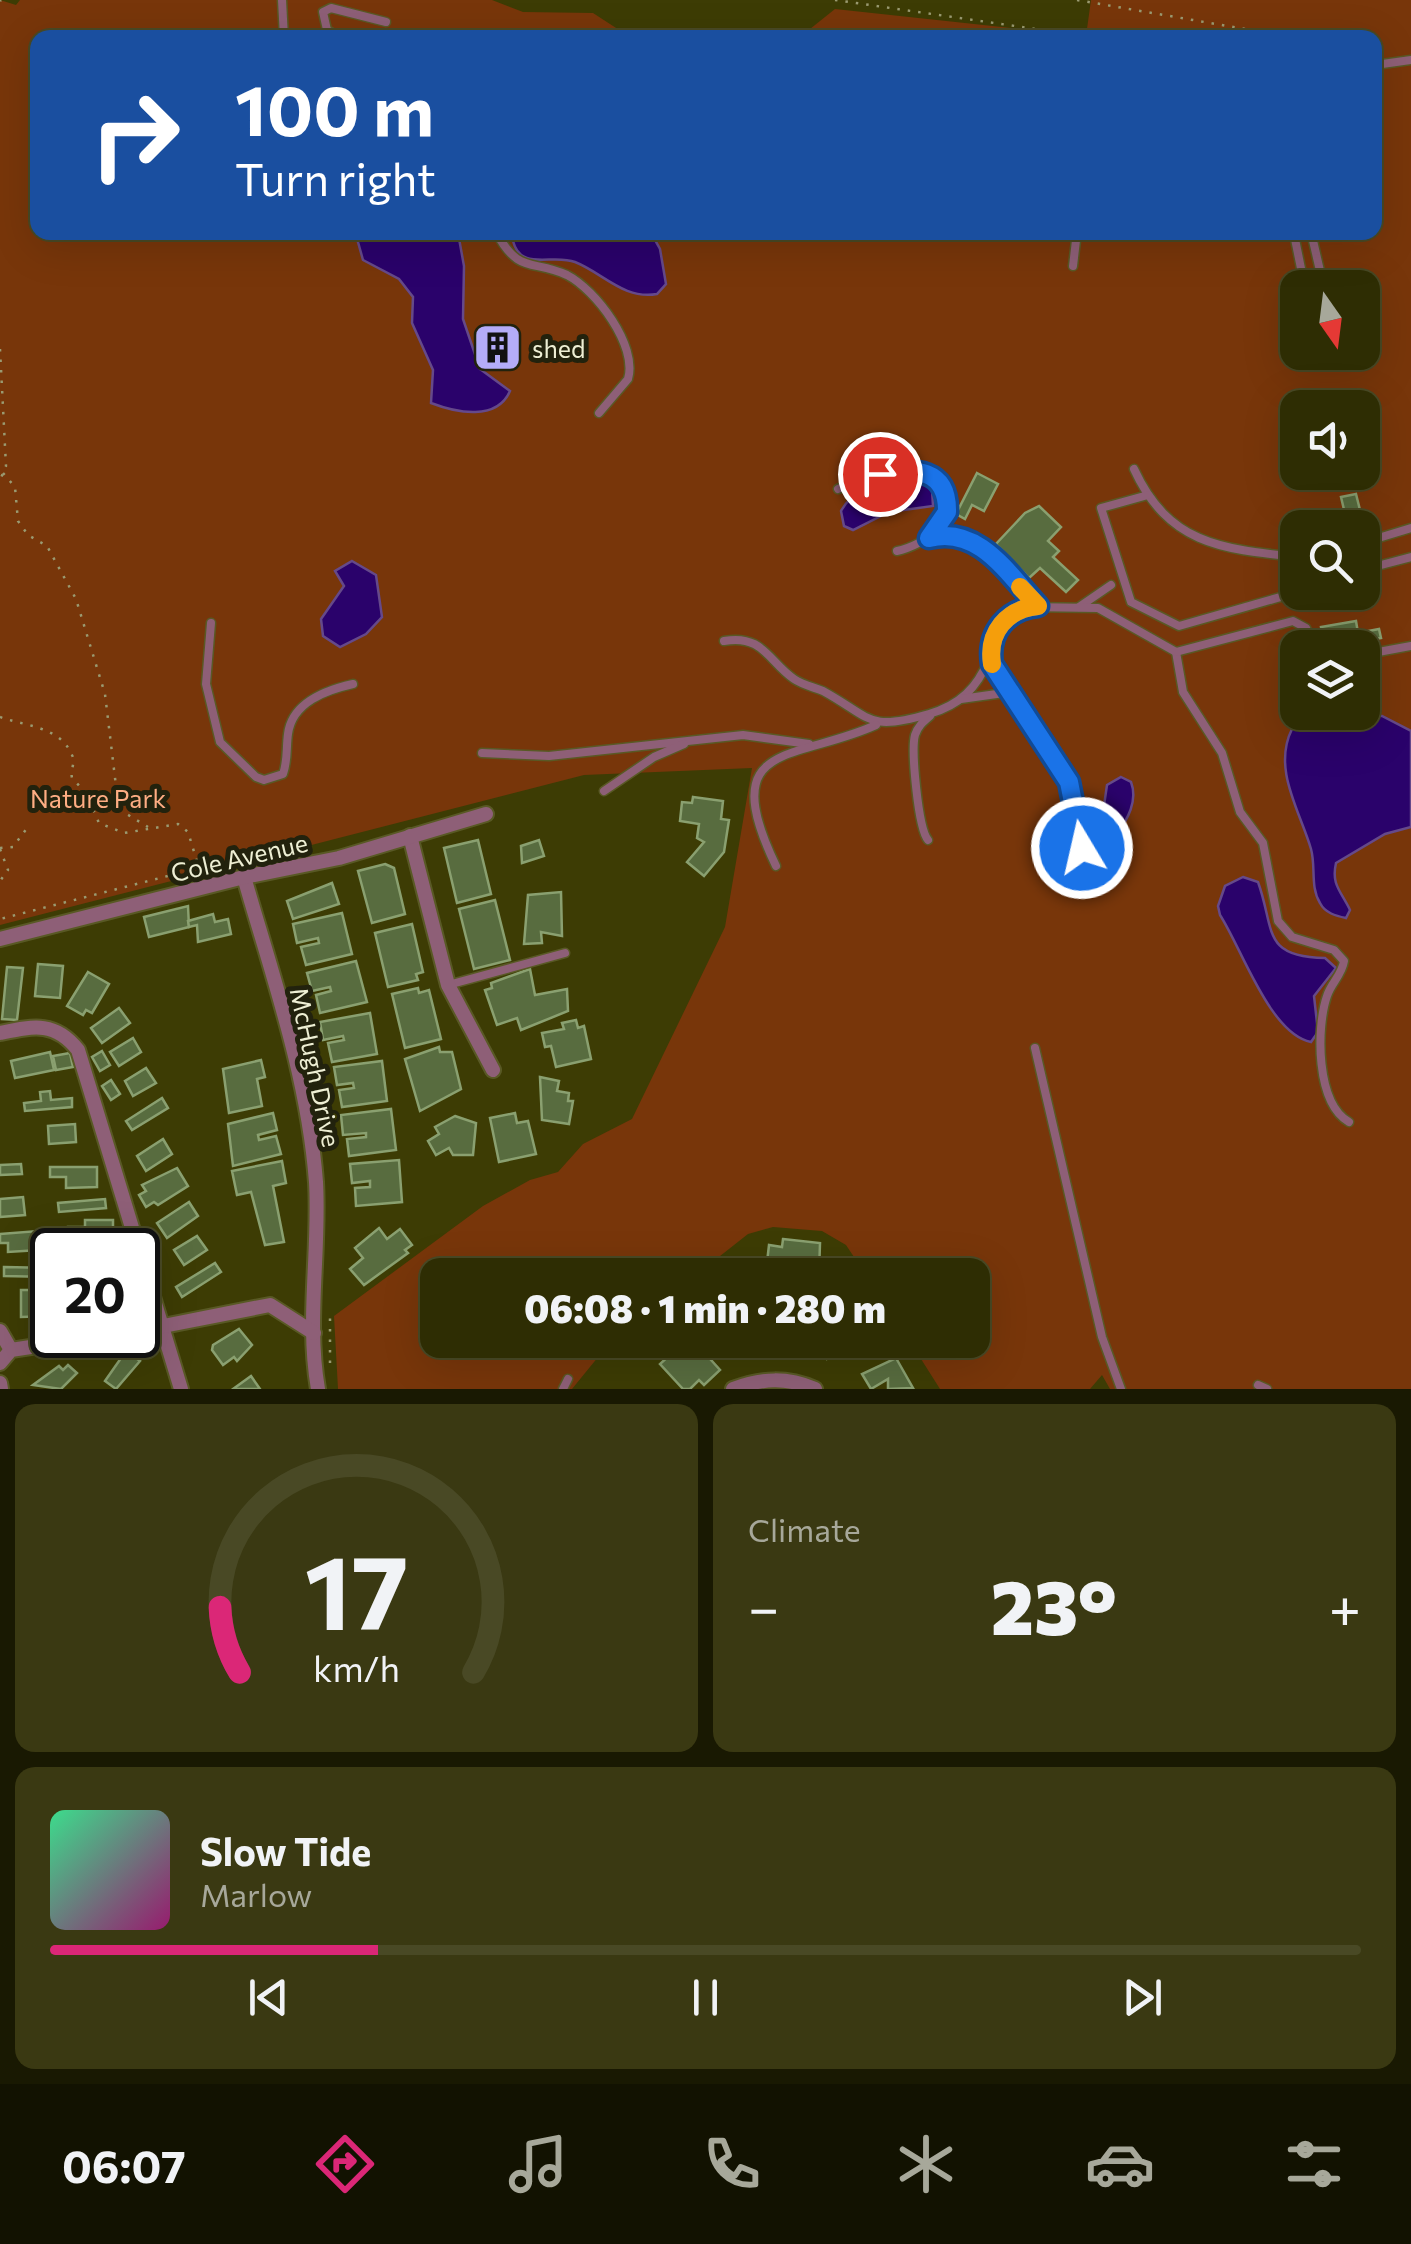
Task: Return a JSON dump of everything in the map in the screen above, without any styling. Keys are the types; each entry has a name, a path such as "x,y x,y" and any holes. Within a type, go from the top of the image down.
{"street":[{"name":"Cole Avenue","path":"0,940 244,877 338,858 486,814"},
{"path":"410,836 448,985 494,1070"},
{"name":"McHugh Drive","path":"244,877 292,1043 310,1131 317,1220 314,1333 318,1389"},
{"path":"0,1034 51,1027 64,1032 78,1050 181,1389"},
{"path":"160,1327 270,1306 314,1333"},
{"path":"0,1332 11,1350"},
{"path":"0,1362 11,1350 30,1347"},
{"path":"733,1389 760,1380 793,1380 815,1389"}],"lane":[{"path":"282,0 284,30"},
{"path":"327,30 323,12 331,8 386,22"},
{"path":"1382,63 1411,60"},
{"path":"502,240 520,264 566,275 579,284 628,344 628,378 599,413"},
{"path":"1073,266 1076,240"},
{"path":"1295,240 1301,270"},
{"path":"1313,240 1320,270"},
{"path":"1134,469 1160,513 1202,541 1280,553"},
{"path":"838,489 856,480 898,470 934,474 942,484 947,512 929,538"},
{"path":"1148,496 1102,508 1131,602 1179,626 1280,597"},
{"path":"1380,537 1411,528"},
{"path":"897,551 948,533 979,544 1038,606"},
{"path":"1380,565 1411,557"},
{"path":"1079,607 1111,584"},
{"path":"776,866 755,817 756,793 774,757 880,723 933,713 961,699 977,685 994,635 1008,615 1038,606 1098,608 1176,652 1293,621 1307,630"},
{"path":"210,623 206,684 220,742 256,777 264,780 283,774 288,730 300,708 323,693 353,684"},
{"path":"724,641 759,644 796,681 822,691 857,716 880,723"},
{"path":"1380,652 1411,646"},
{"path":"1176,652 1183,692 1222,752 1240,812 1263,843 1278,921 1292,938 1334,950 1344,961 1324,1004 1323,1043 1328,1093 1338,1113 1349,1122"},
{"path":"990,654 997,676 1069,782 1078,810 1084,869"},
{"path":"961,699 1011,692"},
{"path":"928,840 918,810 914,742 918,729 933,713"},
{"path":"482,753 549,756 743,735 809,744"},
{"path":"604,791 654,757 693,741"},
{"path":"448,985 565,953"},
{"path":"1034,1048 1102,1336 1121,1389"},
{"path":"564,1389 568,1378"}],"path":[{"path":"836,0 1043,30"},
{"path":"1077,0 1250,30"},
{"path":"0,349 6,422 0,480"},
{"path":"3,473 15,487 23,528 46,546 76,598 105,694 120,810 148,828"},
{"path":"0,717 41,728 64,743 74,762 72,778 86,793 99,823 118,833 170,824 184,828 199,868 0,919"},
{"path":"0,881 8,870 0,849 13,847 30,824"},
{"path":"330,1314 331,1376"}],"green space":[{"name":"Nature Park","path":"0,0 16,5 20,0 492,0 523,12 593,13 619,30 30,30 30,240 1382,240 1382,30 1087,30 1091,0 1411,0 1411,1389 1110,1389 1102,1375 1090,1389 940,1389 920,1358 990,1358 990,1258 855,1258 846,1245 822,1231 773,1227 748,1234 718,1258 420,1258 420,1358 597,1358 572,1389 338,1389 334,1316 483,1206 530,1180 558,1172 583,1144 632,1119 725,927 752,768 584,775 0,925"},
{"path":"835,9 1030,30 809,30"}],"shaded area":[{"path":"459,240 464,266 463,319 480,369 510,391 504,401 475,412 431,403 433,370 412,323 413,297 399,279 363,260 358,242"},
{"path":"655,240 666,284 657,294 634,293 575,262 523,256 513,241"},
{"path":"923,483 932,490 933,506 889,512 853,530 844,526 841,511 854,496 871,488"},
{"path":"352,561 376,575 382,617 366,634 340,647 323,636 321,619 344,586 335,571"},
{"path":"1380,716 1411,731 1411,827 1385,834 1336,863 1336,883 1350,910 1346,918 1328,912 1317,897 1311,849 1286,775 1292,730 1380,730"},
{"path":"1121,777 1131,782 1132,803 1116,834 1107,833 1101,826 1107,785"},
{"path":"1243,877 1258,882 1280,946 1304,956 1325,958 1336,968 1314,996 1318,1032 1311,1042 1296,1036 1270,1007 1220,915 1218,906 1225,886"}],"building":[{"path":"977,473 998,484 984,511 972,505 965,519 956,514"},
{"path":"1356,494 1360,510 1344,510 1341,497"},
{"path":"1039,506 1061,527 1048,541 1059,551 1053,557 1078,580 1066,592 1040,568 1029,578 996,544 1025,513"},
{"path":"1356,621 1358,630 1322,630 1321,627"},
{"path":"693,797 723,801 721,819 729,820 724,852 704,876 687,862 704,842 697,838 699,824 680,821 682,802 692,803"},
{"path":"478,840 491,894 457,903 444,848"},
{"path":"539,840 544,856 522,863 521,846"},
{"path":"385,864 394,868 405,914 372,923 358,871"},
{"path":"332,883 339,904 293,919 287,901"},
{"path":"561,892 562,936 541,932 542,943 524,944 528,895"},
{"path":"495,900 510,960 474,969 459,909"},
{"path":"188,906 189,927 149,937 144,917"},
{"path":"342,913 352,954 306,965 301,947 319,943 318,938 297,943 293,924"},
{"path":"213,914 215,922 228,919 231,934 198,942 197,925 189,927 188,921"},
{"path":"412,924 423,972 416,974 418,980 388,987 375,933"},
{"path":"356,961 367,1002 320,1013 316,995 331,991 330,987 312,991 307,973"},
{"path":"38,964 63,966 60,998 35,996"},
{"path":"7,967 23,968 17,1020 2,1019"},
{"path":"530,969 535,995 567,989 568,1011 521,1030 517,1018 497,1025 485,990 492,988 491,983"},
{"path":"88,972 109,984 92,1013 86,1010 83,1015 67,1006"},
{"path":"418,988 419,993 429,990 441,1039 405,1048 392,994"},
{"path":"119,1008 130,1023 102,1043 91,1028"},
{"path":"370,1013 377,1054 332,1062 328,1043 344,1040 343,1036 323,1040 320,1022"},
{"path":"576,1020 578,1028 584,1026 591,1059 556,1067 551,1046 545,1047 542,1033 564,1029 562,1023"},
{"path":"133,1038 141,1052 119,1066 110,1052"},
{"path":"439,1047 440,1052 452,1052 461,1089 420,1111 405,1059"},
{"path":"102,1051 110,1065 100,1071 92,1057"},
{"path":"50,1052 54,1070 15,1078 11,1061"},
{"path":"70,1053 73,1067 56,1070 53,1056"},
{"path":"261,1060 265,1077 257,1079 262,1106 229,1113 223,1069"},
{"path":"382,1061 387,1101 342,1107 339,1090 354,1088 353,1083 337,1085 334,1067"},
{"path":"146,1068 156,1083 133,1096 125,1081"},
{"path":"540,1077 559,1081 557,1091 569,1093 568,1101 573,1101 569,1124 542,1120"},
{"path":"111,1080 120,1094 111,1100 102,1086"},
{"path":"50,1091 51,1100 72,1098 72,1107 25,1111 24,1103 41,1101 40,1092"},
{"path":"162,1098 168,1108 132,1130 126,1121"},
{"path":"391,1109 396,1150 349,1156 347,1139 366,1137 366,1133 343,1135 341,1115"},
{"path":"273,1113 277,1130 258,1135 259,1140 276,1136 281,1154 233,1166 228,1124"},
{"path":"515,1113 517,1123 528,1121 536,1154 499,1162 490,1118"},
{"path":"455,1116 476,1123 473,1155 453,1155 449,1148 436,1155 428,1141 439,1134 435,1127"},
{"path":"75,1124 76,1142 49,1144 48,1126"},
{"path":"163,1139 172,1154 146,1171 137,1156"},
{"path":"399,1160 402,1202 356,1206 355,1188 370,1187 370,1181 352,1183 350,1164"},
{"path":"282,1161 286,1183 273,1186 284,1242 265,1245 251,1192 237,1195 232,1171"},
{"path":"21,1164 22,1174 0,1175 0,1165"},
{"path":"50,1167 97,1167 97,1187 66,1188 66,1177 50,1177"},
{"path":"177,1168 188,1186 158,1205 154,1202 146,1207 139,1195 146,1191 142,1185"},
{"path":"23,1197 25,1215 0,1217 0,1199"},
{"path":"105,1199 106,1208 59,1212 58,1203"},
{"path":"189,1202 198,1216 167,1238 157,1223"},
{"path":"85,1220 113,1220 113,1228 68,1228 85,1227"},
{"path":"379,1228 387,1239 400,1229 412,1245 405,1250 408,1253 364,1285 350,1269 363,1258 355,1248"},
{"path":"30,1232 30,1251 8,1252 8,1243 0,1243 0,1234"},
{"path":"197,1236 207,1250 184,1265 174,1250"},
{"path":"783,1239 820,1243 820,1258 768,1258 769,1245 782,1247"},
{"path":"215,1263 221,1272 182,1297 176,1287"},
{"path":"4,1267 30,1268 30,1277 4,1276"},
{"path":"21,1290 30,1290 30,1317 21,1317"},
{"path":"239,1329 252,1345 237,1361 234,1357 223,1365 212,1350 213,1345"},
{"path":"121,1358 140,1361 116,1389 105,1381"},
{"path":"666,1358 709,1358 720,1370 704,1385 699,1380 690,1389 683,1389 660,1364"},
{"path":"896,1358 913,1388 888,1389 888,1379 871,1389 862,1374"},
{"path":"68,1365 77,1373 61,1389 33,1385 59,1366 63,1370"},
{"path":"251,1376 260,1389 233,1389"}],"slow traffic":[{"path":"992,664 994,635 1008,615 1024,607 1038,606 1020,587"}],"place":[{"name":"shed","path":"497,348"}],"route":[{"path":"880,474 912,470 934,474 942,484 948,504 940,526 929,538 948,533 979,544 1038,606 1024,607 1008,615 994,635 990,654 997,676 1027,712 1069,782 1078,810 1082,848"}]}
